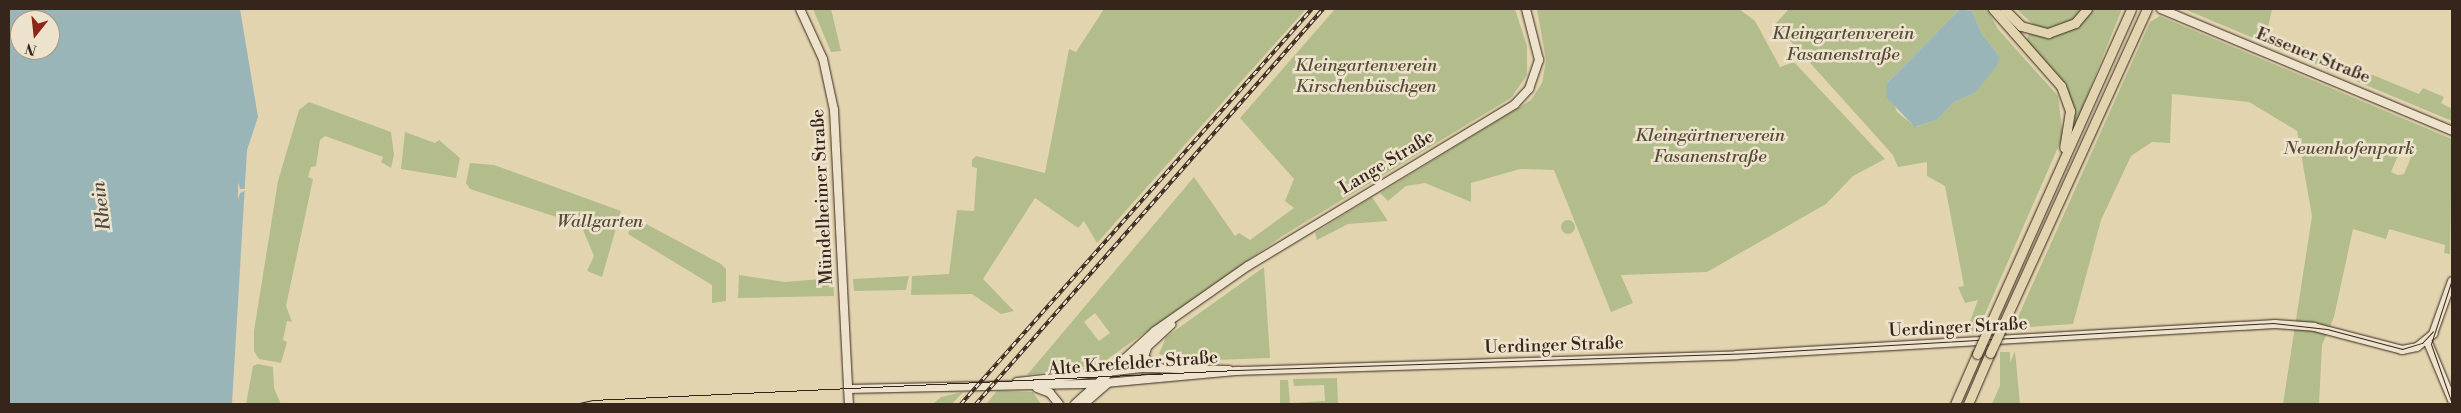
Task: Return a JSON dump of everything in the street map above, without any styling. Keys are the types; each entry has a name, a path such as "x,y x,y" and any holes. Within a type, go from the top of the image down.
{"highway":[{"path":"1993,9 2012,36 2052,74 2066,96 2070,124 2059,160 2060,172"},
{"path":"2004,9 2021,26 2048,32 2075,23 2087,9"},
{"path":"1955,404 2131,9"},
{"path":"1968,404 2147,9"}],"street":[{"name":"Mündelheimer Straße","path":"800,9 823,59 834,110 849,404"},
{"name":"Lange Straße","path":"1075,404 1106,373 1189,308 1303,230 1515,104 1529,89 1539,60 1526,9"},
{"name":"Essener Straße","path":"2161,9 2452,131"},
{"path":"2452,281 2427,340 2452,400"},
{"name":"Lange Straße","path":"1084,404 1189,308"},
{"name":"Uerdinger Straße","path":"1421,365 1737,355 2274,324 2314,327 2402,350 2427,340"},
{"path":"1147,347 1144,357 1156,368"},
{"name":"Alte Krefelder Straße","path":"848,389 1012,383 1028,386 1108,384 1238,371 1421,365"},
{"path":"1012,383 1122,370 1156,368 1238,371"},
{"path":"1028,386 1050,393 1059,404"}],"green space":[{"path":"813,9 831,9 841,51 831,52"},
{"path":"1104,9 1306,9 1097,243 1084,221 1078,228 1035,198 983,279 1014,311 1001,314 972,294 911,295 912,276 949,274 957,210 974,211 977,168 972,167 972,160 976,156 1045,173 1069,49 1076,52"},
{"name":"Kleingartenverein Kirschenbüschgen","path":"1335,9 1515,9 1527,46 1527,75 1511,98 1284,235 1099,365 1027,375 1194,177 1235,236 1239,233 1250,240 1294,208 1285,201 1294,179 1240,118","holes":["1095,313 1110,333 1099,341 1084,322"]},
{"name":"Kleingärtnerverein Fasanenstraße","path":"1537,9 1739,9 1755,21 1780,67 1794,62 1885,159 1853,176 1826,204 1707,272 1621,275 1633,303 1611,312 1554,170 1520,169 1471,183 1471,202 1425,183 1406,186 1388,201 1380,193 1531,100 1542,83 1546,61"},
{"name":"Kleingartenverein Fasanenstraße","path":"1789,9 1960,9 1887,83 1897,112 1916,127 1937,120 1954,102 1975,93 2000,57 1982,34 1972,11 1965,9 1987,9 1998,29 2058,96 2063,136 1978,330 1966,332 1978,300 1965,303 1958,287 1964,286 1945,186 1927,176 1927,162 1898,167 1893,155 1775,24"},
{"path":"2016,9 2122,9 2074,128 2074,110 2066,88 2025,44 2033,24"},
{"path":"2184,9 2272,9 2268,28 2273,34 2419,94 2423,88 2444,97 2441,103 2452,109 2452,121"},
{"name":"Neuenhofenpark","path":"2160,16 2452,139 2450,254 2444,253 2445,245 2389,229 2386,239 2353,229 2334,317 2322,345 2319,404 2283,404 2312,216 2297,131 2249,102 2172,94 2170,143 2152,142 2131,156 2101,220 2073,324 2013,328 2150,22","holes":["2400,151 2412,155 2404,174 2398,175 2391,172"]},
{"path":"309,102 391,132 394,155 391,168 381,162 383,157 325,136 320,140 316,166 311,167 308,177 313,179 286,306 292,322 287,321 283,340 287,342 281,363 259,359 254,351 254,331 278,181 299,110"},
{"path":"405,132 435,143 439,140 460,158 456,178 401,169"},
{"name":"Wallgarten","path":"470,163 494,165 621,211 602,277 587,271 594,256 581,225 470,189 466,183"},
{"path":"1372,197 1388,221 1348,224 1317,240 1315,233"},
{"path":"635,218 721,264 726,269 726,301 712,303 712,285 628,234"},
{"path":"1565,220 1571,220 1575,227 1571,234 1565,234 1561,230 1561,224"},
{"path":"1264,267 1270,358 1184,361 1159,354 1166,337"},
{"path":"739,275 785,282 833,278 834,296 738,298"},
{"path":"909,276 906,290 854,291 853,279"},
{"path":"2015,351 2020,404 1992,404 2004,376"},
{"path":"2000,352 2010,352 2010,404 2000,404"},
{"path":"258,364 273,367 274,388 281,404 246,404 253,366"},
{"path":"1337,378 1338,404 1280,404 1280,380 1288,380 1290,403 1325,401 1324,385 1294,386 1293,379"},
{"path":"997,391 1033,392 1041,404 986,404"},
{"path":"963,392 952,404 933,404 941,397"}],"water":[{"name":"Rhein","path":"9,9 240,9 258,117 247,150 232,404 9,404"},
{"path":"1960,9 1972,11 1982,34 2000,57 1996,67 1975,93 1954,102 1937,120 1915,127 1886,97 1887,83"}],"pier":[{"path":"238,182 240,189 249,189 240,193 238,200"}],"tram line":[{"path":"2452,279 2431,344 2452,404"},
{"path":"575,404 592,400 1237,370 1752,353 2273,323 2327,329 2402,349 2422,343 2433,331"}],"railway":[{"path":"961,404 1312,9"},
{"path":"976,404 1323,9"}]}
